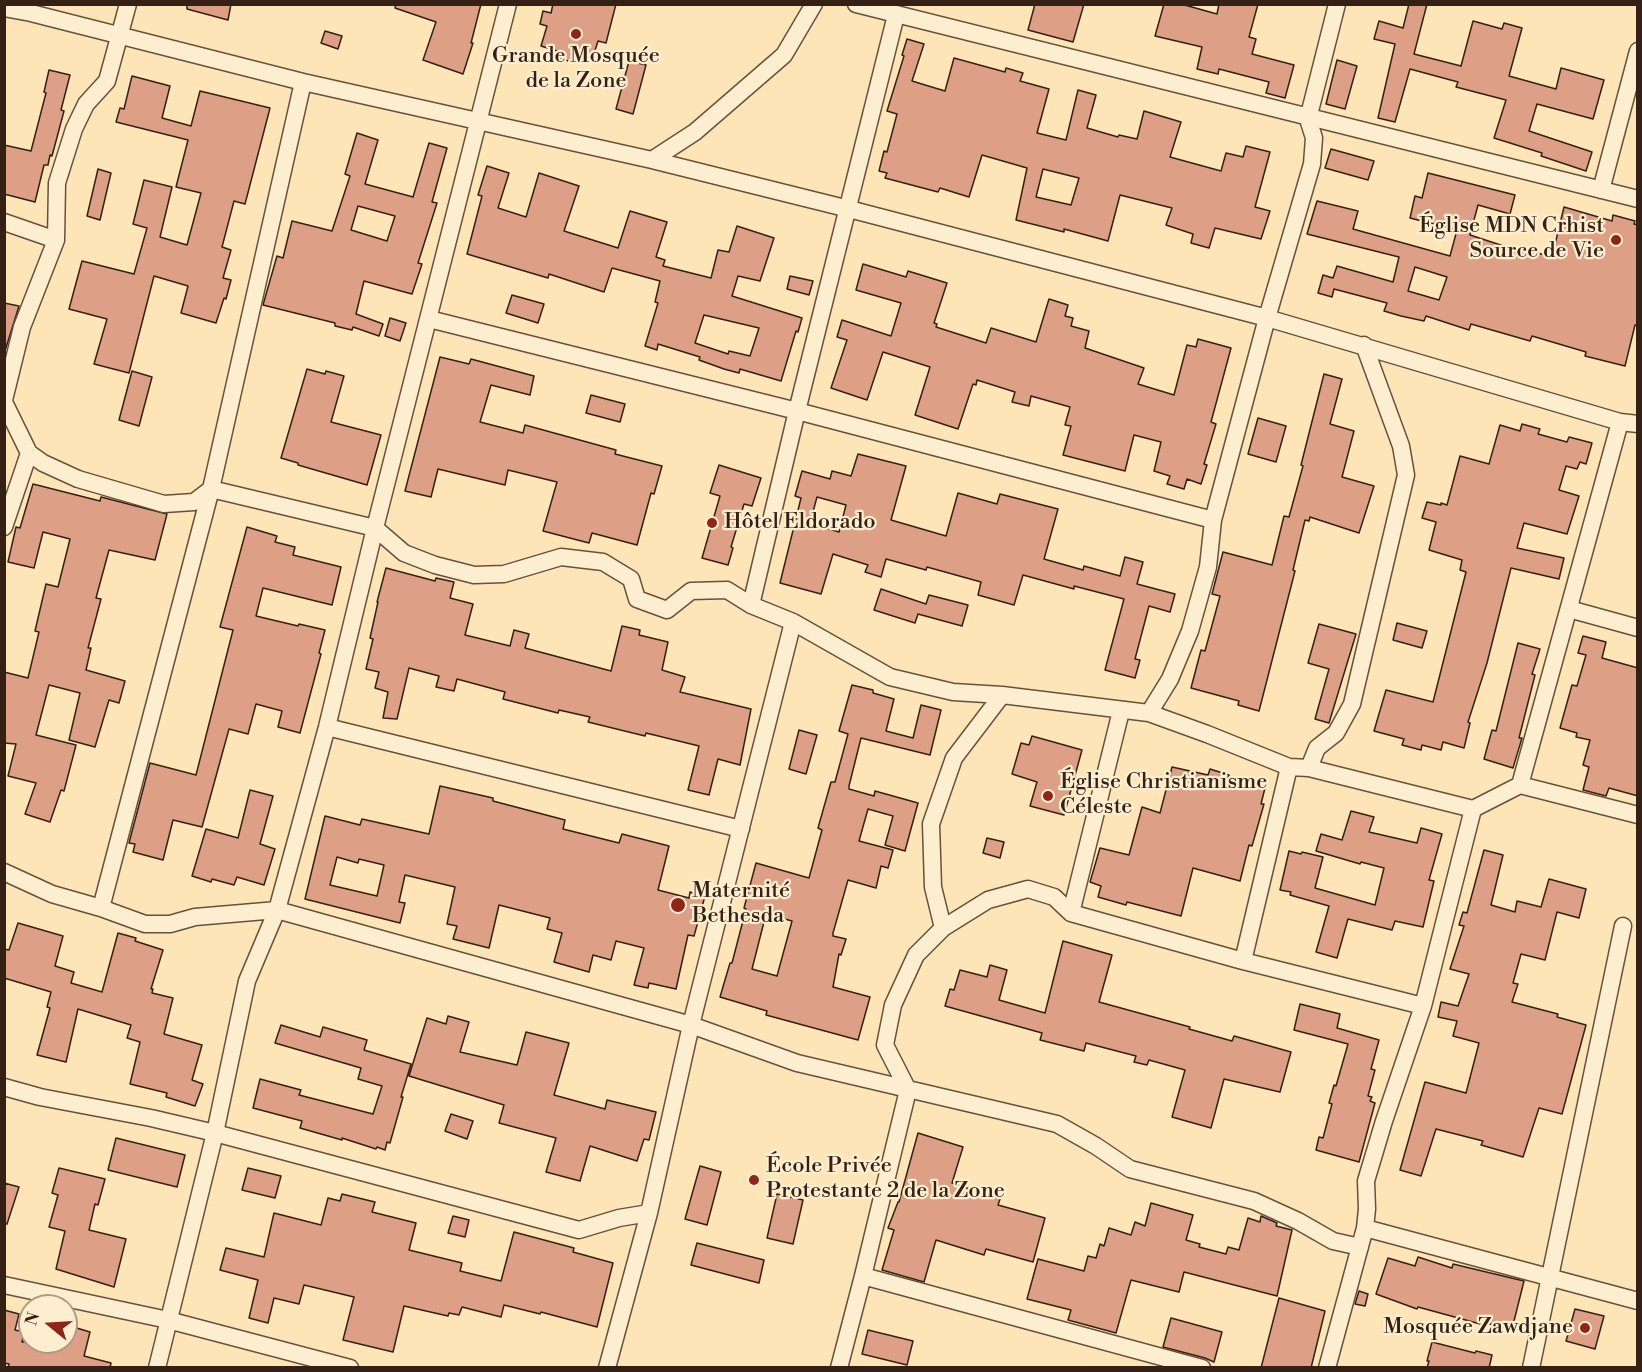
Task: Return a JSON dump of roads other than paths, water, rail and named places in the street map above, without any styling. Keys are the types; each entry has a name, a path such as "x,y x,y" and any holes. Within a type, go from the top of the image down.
{"street":[{"path":"128,4 107,81 86,104 63,161 57,183 56,240 22,327 4,401 29,453 43,463 78,479 164,504 194,502 211,489"},
{"path":"157,1368 215,1133 247,981 277,910 327,726 508,4"},
{"path":"652,160 695,132 784,55 814,4"},
{"path":"855,4 1308,119 1638,199"},
{"path":"1149,713 1170,679 1190,631 1208,567 1213,520 1267,318 1312,164 1314,138 1308,119 1337,4"},
{"path":"4,8 303,82 652,160 849,208 1267,318 1620,422 1638,424"},
{"path":"752,605 797,411 896,15"},
{"path":"1601,190 1638,51"},
{"path":"101,908 211,489 303,82"},
{"path":"4,222 56,240"},
{"path":"429,319 797,411 1213,520"},
{"path":"1309,768 1317,748 1336,733 1352,704 1406,475 1401,446 1364,345"},
{"path":"1520,785 1620,422"},
{"path":"4,527 29,453"},
{"path":"211,489 375,528 404,553 435,566 474,575 504,574 561,557 603,562 631,579 638,599 667,610 691,591 727,590 752,605 793,622 890,676 953,692 1002,695 1149,713 1290,767 1309,768 1473,809 1520,785 1638,815"},
{"path":"1569,609 1638,628"},
{"path":"607,1368 649,1213 691,1025 793,622"},
{"path":"943,928 933,887 931,824 954,758 1002,695"},
{"path":"1071,913 1121,711"},
{"path":"327,726 741,829"},
{"path":"1243,961 1290,767"},
{"path":"1327,1368 1365,1228 1366,1181 1423,1006 1473,809"},
{"path":"4,872 52,894 145,924 170,924 195,917 277,910 691,1025 797,1063 1057,1124 1096,1146 1130,1170 1254,1201 1333,1240 1360,1247"},
{"path":"839,1368 908,1090 885,1045 893,1005 916,955 943,928 988,900 1028,889 1054,897 1071,913 1243,961 1423,1006"},
{"path":"1531,1368 1623,926"},
{"path":"4,1087 40,1098 152,1118 215,1133 579,1230 619,1218 649,1213"},
{"path":"1365,1228 1638,1301"},
{"path":"863,1276 1202,1368"},
{"path":"4,1285 168,1320 350,1368"}],"place":[{"name":"Grande Mosquée de la Zone","path":"576,34"},
{"name":"Église MDN Crhist Source de Vie","path":"1616,240"},
{"name":"Hôtel Eldorado","path":"712,523"},
{"name":"Église Christianisme Céleste","path":"1048,796"},
{"name":"Maternité Bethesda","path":"678,905"},
{"name":"École Privée Protestante 2 de la Zone","path":"754,1180"},
{"name":"Mosquée Zawdjane","path":"1585,1328"}]}
